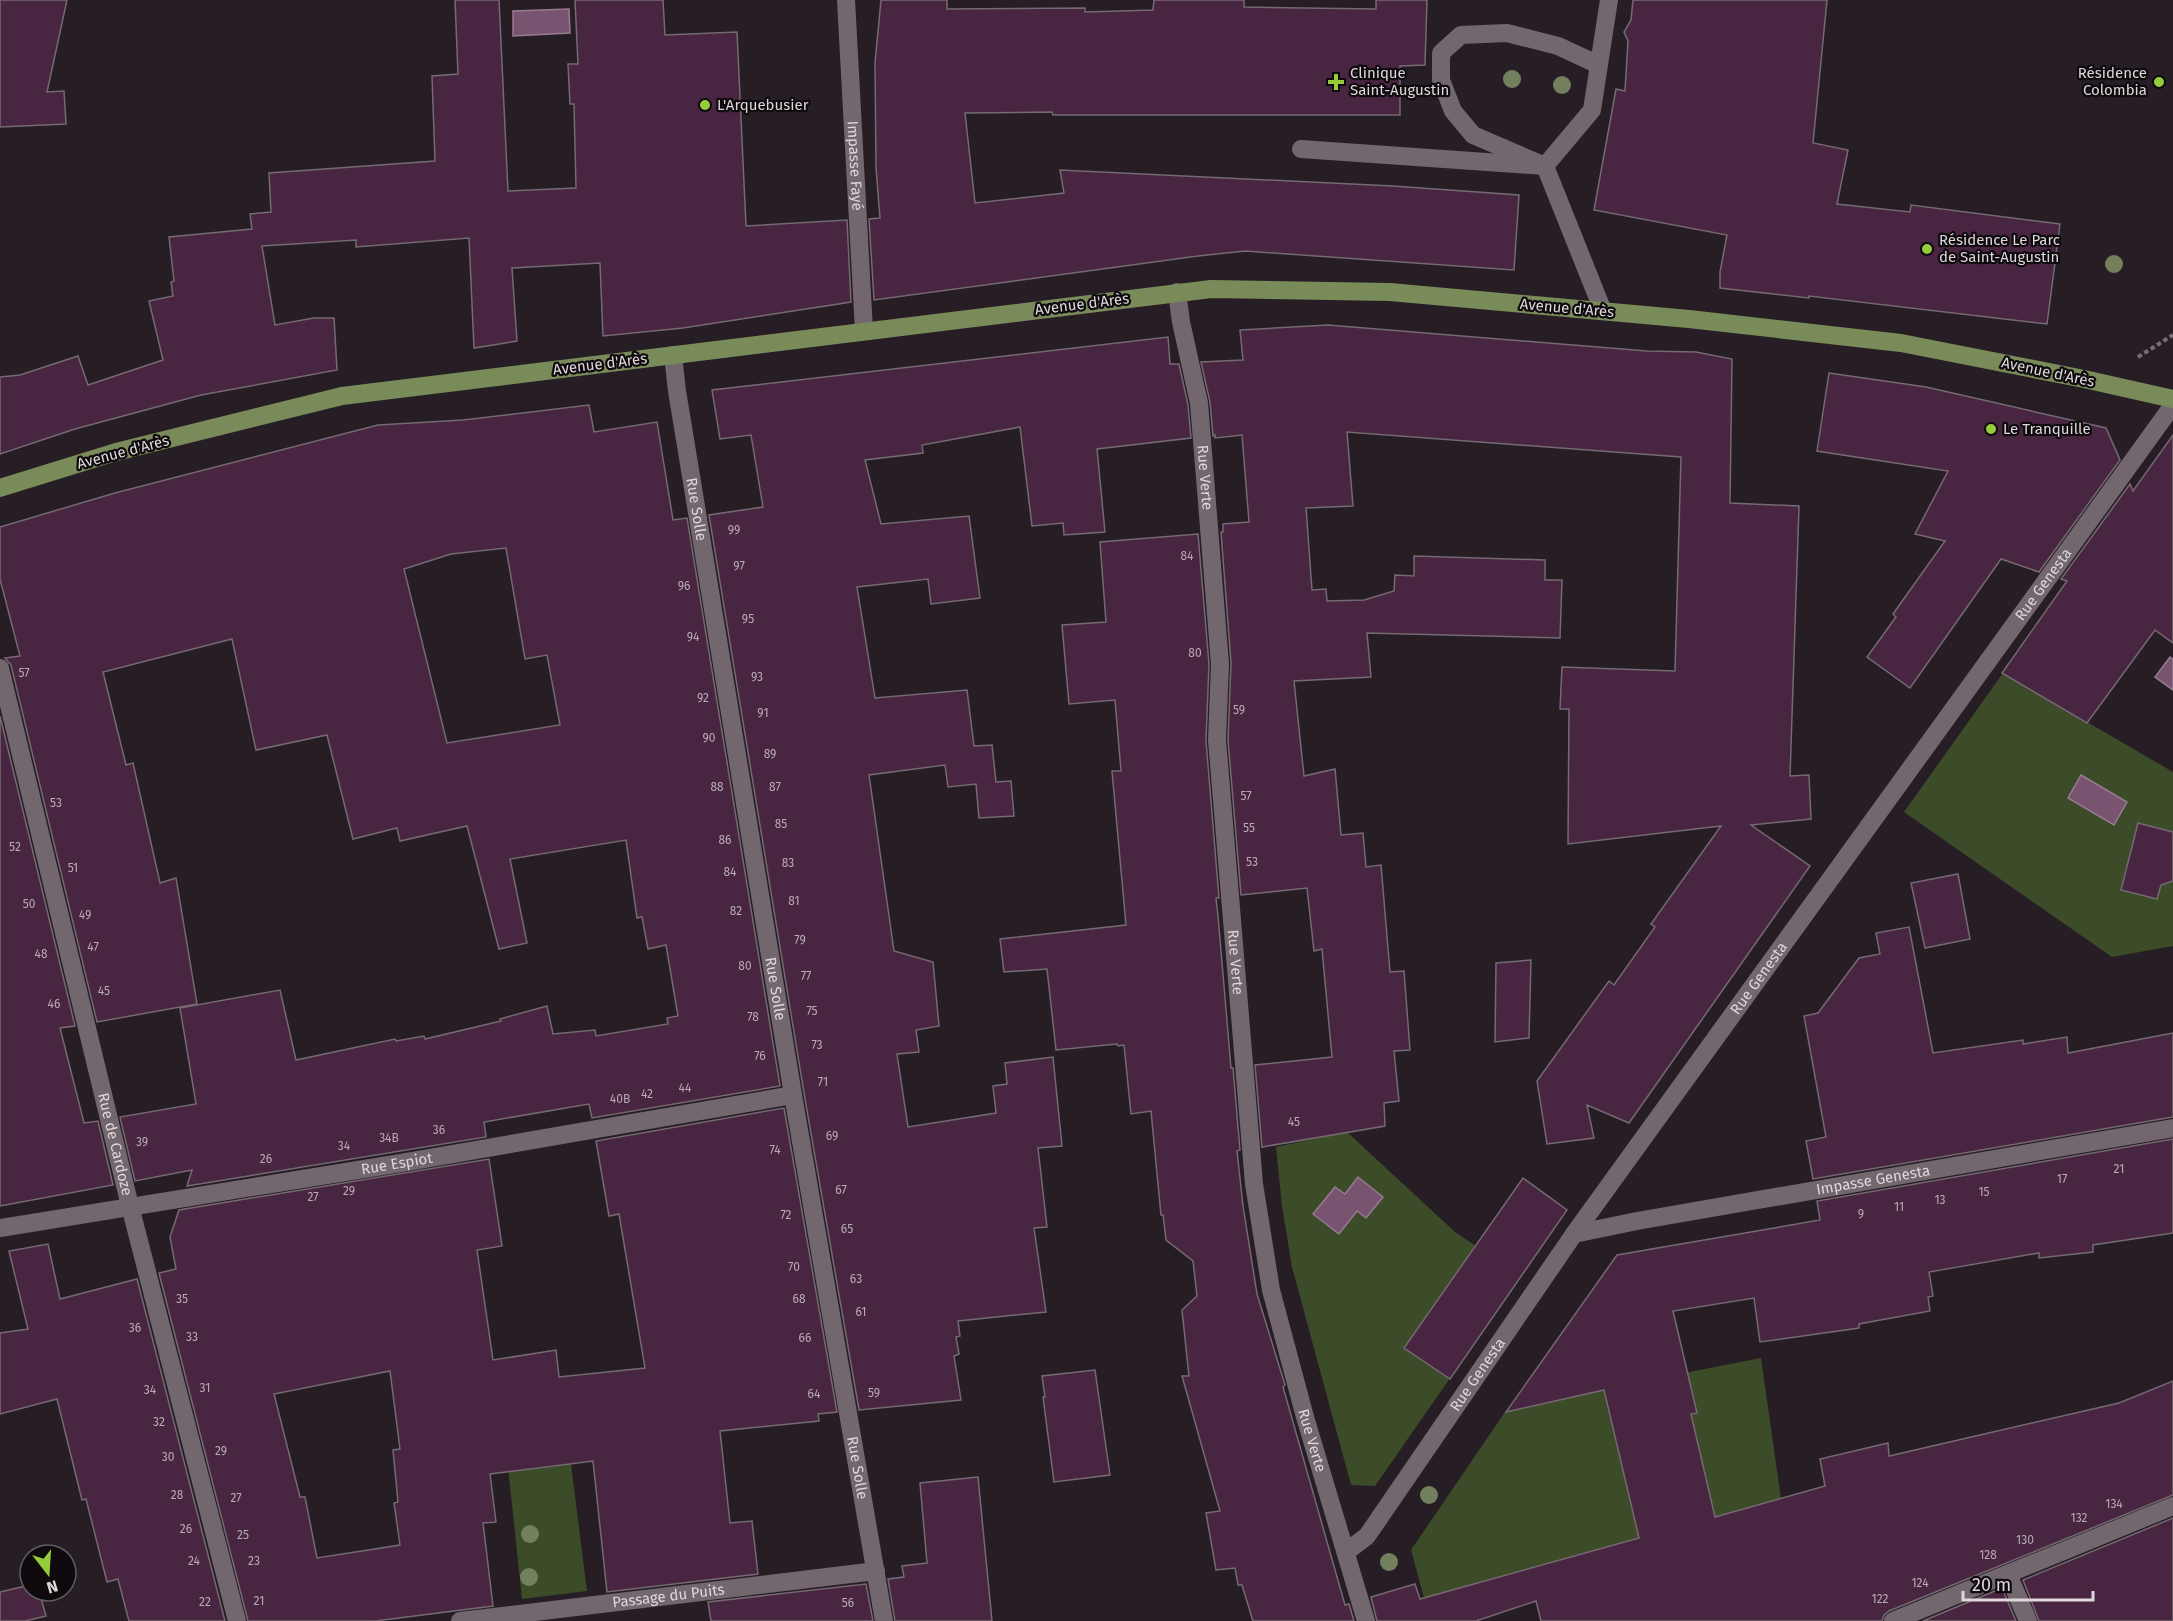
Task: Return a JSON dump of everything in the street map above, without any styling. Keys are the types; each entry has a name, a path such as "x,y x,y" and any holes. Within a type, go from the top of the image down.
{"main road":[{"name":"Avenue d'Arès","path":"0,488 116,452 342,396 1211,289 1390,292 1603,311 1901,342 2173,399"}],"street":[{"name":"Impasse Fayé","path":"846,0 864,332"},
{"path":"1545,166 1592,110 1609,0"},
{"path":"1599,65 1558,46 1507,33 1461,35 1441,53 1441,80 1453,111 1473,135 1545,166 1603,311"},
{"path":"1301,149 1545,166"},
{"name":"Rue Verte","path":"1177,292 1181,322 1199,403 1220,664 1217,740 1254,1184 1271,1290 1305,1417 1366,1621"},
{"name":"Rue Solle","path":"673,355 677,391 793,1095 884,1621"},
{"name":"Rue Genesta","path":"1346,1552 1368,1536 1574,1234 2173,405"},
{"name":"Rue de Cardoze","path":"0,668 130,1206 237,1621"},
{"name":"Rue Espiot","path":"0,1228 412,1161 793,1095"},
{"name":"Impasse Genesta","path":"1574,1234 2173,1128"},
{"path":"1893,1621 2173,1506"},
{"name":"Passage du Puits","path":"460,1621 556,1615 876,1570"},
{"path":"2008,1574 2028,1621"}],"green space":[{"path":"2003,673 2173,772 2173,946 2112,957 1904,812"},
{"path":"1347,1132 1455,1232 1521,1276 1375,1486 1351,1485 1292,1267 1282,1206 1276,1147"},
{"path":"1761,1358 1781,1499 1424,1598 1411,1550 1505,1412 1613,1387"},
{"path":"571,1464 587,1591 522,1599 508,1467 550,1467"}],"shaded area":[{"path":"569,9 570,33 513,36 513,11"},
{"path":"2170,657 2173,659 2173,690 2155,677"},
{"path":"2081,775 2127,802 2114,825 2068,798"},
{"path":"1358,1177 1383,1197 1366,1218 1357,1211 1339,1234 1313,1214 1335,1187 1345,1194"}],"building":[{"path":"0,0 67,0 47,92 64,91 66,124 0,127"},
{"path":"455,0 499,0 508,191 576,188 574,104 570,104 568,64 578,64 575,0 663,0 665,35 737,32 746,226 847,220 851,302 683,328 603,336 600,263 512,268 517,341 474,348 469,238 356,247 356,240 262,246 275,325 314,318 334,318 337,370 201,395 75,429 0,454 0,377 20,375 78,356 88,385 163,360 149,301 173,296 171,282 174,281 169,237 252,229 250,214 271,212 269,173 435,161 432,76 458,74"},
{"path":"881,0 947,0 947,9 1085,8 1085,12 1153,10 1154,0 1244,0 1244,7 1376,9 1376,0 1427,0 1425,65 1400,66 1400,115 965,113 975,203 1064,193 1060,170 1393,186 1519,195 1514,270 1245,251 874,300 869,219 880,218 876,168 875,63"},
{"path":"1633,0 1827,0 1813,143 1848,150 1837,204 1910,212 1911,205 2060,224 2047,324 1720,288 1720,272 1727,235 1594,210 1616,89 1625,91 1628,41 1624,32 1631,20"},
{"path":"1328,325 1647,351 1696,352 1732,359 1730,503 1799,506 1790,776 1809,775 1811,819 1751,825 1810,866 1629,1123 1587,1105 1594,1138 1547,1144 1537,1081 1609,981 1614,985 1655,927 1651,924 1721,826 1568,844 1569,709 1560,709 1562,667 1675,671 1681,457 1347,432 1353,506 1306,508 1312,590 1326,589 1327,601 1364,600 1394,591 1395,575 1414,576 1414,556 1545,560 1545,580 1562,580 1560,638 1367,633 1371,677 1294,681 1304,776 1335,769 1341,835 1363,833 1366,867 1381,865 1390,972 1404,971 1410,1050 1394,1051 1399,1101 1384,1103 1385,1126 1262,1147 1255,1065 1332,1057 1322,949 1314,951 1307,888 1241,895 1228,740 1231,663 1221,532 1223,532 1223,524 1249,522 1242,435 1215,438 1215,435 1213,436 1210,402 1201,362 1243,360 1240,330"},
{"path":"1168,337 1170,364 1179,364 1188,405 1191,438 1097,449 1105,532 1064,535 1063,523 1032,526 1020,427 922,445 923,453 865,460 881,524 969,516 980,598 931,604 928,579 857,587 875,698 967,690 974,746 992,745 996,782 1011,781 1014,816 979,818 976,784 948,787 945,765 869,775 894,951 933,962 939,1026 916,1030 919,1052 897,1054 908,1127 996,1113 993,1086 1007,1084 1005,1063 1053,1057 1062,1146 1038,1148 1047,1227 1034,1228 1046,1312 958,1321 960,1336 956,1337 959,1354 954,1356 961,1400 859,1410 804,1093 709,515 763,507 751,435 720,439 712,390"},
{"path":"1829,373 1926,387 2106,428 2120,460 2039,572 2001,559 1910,688 1867,657 1896,617 1893,614 1945,541 1915,534 1948,471 1817,451"},
{"path":"589,405 594,432 657,422 673,520 687,518 780,1086 592,1118 589,1104 484,1122 486,1137 187,1186 192,1170 135,1181 120,1117 196,1104 180,1008 280,990 296,1060 395,1039 396,1041 424,1036 425,1039 501,1021 500,1019 547,1006 553,1034 595,1030 596,1036 668,1024 667,1018 678,1016 666,945 648,949 642,917 637,918 626,840 510,859 527,943 499,949 467,826 400,841 397,828 353,839 327,735 256,750 232,639 103,672 126,765 133,763 160,883 176,878 197,1004 97,1022 11,665 5,658 20,656 0,579 0,527 115,493 378,425 463,420","holes":["506,548 525,659 547,655 560,725 447,743 404,569 451,554"]},
{"path":"2173,435 2173,643 2155,630 2087,723 2002,673 2067,581 2061,579 2130,484 2133,491"},
{"path":"1198,534 1209,664 1206,741 1219,898 1216,898 1231,1068 1233,1068 1240,1150 1237,1151 1243,1206 1257,1294 1285,1385 1283,1387 1345,1605 1349,1604 1354,1621 1253,1621 1242,1585 1238,1585 1235,1568 1216,1570 1206,1513 1220,1511 1182,1376 1189,1376 1182,1310 1197,1296 1193,1261 1166,1240 1163,1215 1161,1215 1151,1111 1131,1114 1124,1045 1056,1050 1047,969 1004,972 1000,939 1126,925 1112,771 1121,771 1115,700 1069,704 1062,625 1106,622 1100,542"},
{"path":"0,716 75,1026 60,1028 84,1123 98,1121 113,1185 0,1206"},
{"path":"2138,823 2173,832 2173,881 2161,885 2157,899 2121,890"},
{"path":"1958,874 1970,939 1925,948 1911,883"},
{"path":"1909,927 1933,1053 2023,1040 2023,1044 2067,1037 2068,1053 2173,1033 2173,1117 1813,1179 1806,1141 1826,1137 1804,1016 1818,1013 1859,958 1880,954 1876,933"},
{"path":"1531,960 1529,1038 1495,1042 1496,963"},
{"path":"784,1108 837,1412 818,1414 819,1421 720,1431 730,1523 752,1521 758,1574 607,1592 593,1461 490,1474 496,1522 483,1523 493,1606 375,1621 248,1621 159,1273 176,1269 170,1237 179,1210 489,1159 502,1246 477,1250 493,1360 556,1350 559,1377 645,1368 619,1214 609,1216 596,1141","holes":["390,1371 400,1449 393,1450 398,1502 394,1503 400,1545 317,1558 305,1497 300,1497 274,1394"]},
{"path":"2173,1139 2173,1233 2093,1245 2093,1252 2039,1258 2039,1253 1929,1272 1933,1296 1928,1297 1930,1311 1859,1324 1859,1328 1760,1342 1754,1298 1673,1311 1697,1413 1691,1414 1715,1517 1825,1486 1820,1459 1888,1443 1889,1456 2119,1403 2173,1381 2173,1495 1889,1611 1884,1615 1882,1621 1541,1621 1536,1601 1476,1621 1377,1621 1371,1597 1415,1584 1420,1599 1639,1538 1604,1390 1506,1412 1617,1255 1820,1220 1817,1201"},
{"path":"1523,1178 1567,1210 1450,1379 1404,1348"},
{"path":"48,1244 60,1299 137,1279 225,1621 129,1621 118,1579 107,1582 86,1499 82,1500 57,1399 0,1414 0,1333 28,1329 9,1251"},
{"path":"1095,1370 1110,1475 1054,1482 1042,1376"},
{"path":"978,1477 992,1621 895,1621 888,1579 904,1577 902,1566 927,1563 920,1483"},
{"path":"2173,1518 2173,1621 2039,1621 2023,1580"},
{"path":"866,1584 873,1621 711,1621 708,1602"},
{"path":"18,1588 18,1603 42,1603 46,1616 25,1621 0,1621 0,1592"},
{"path":"2002,1588 2016,1621 1923,1621"}],"place":[{"name":"Clinique Saint-Augustin","path":"1336,82"},
{"name":"Résidence Colombia","path":"2159,82"},
{"name":"L'Arquebusier","path":"705,105"},
{"name":"Résidence Le Parc de Saint-Augustin","path":"1927,249"},
{"name":"Le Tranquille","path":"1991,429"}]}
